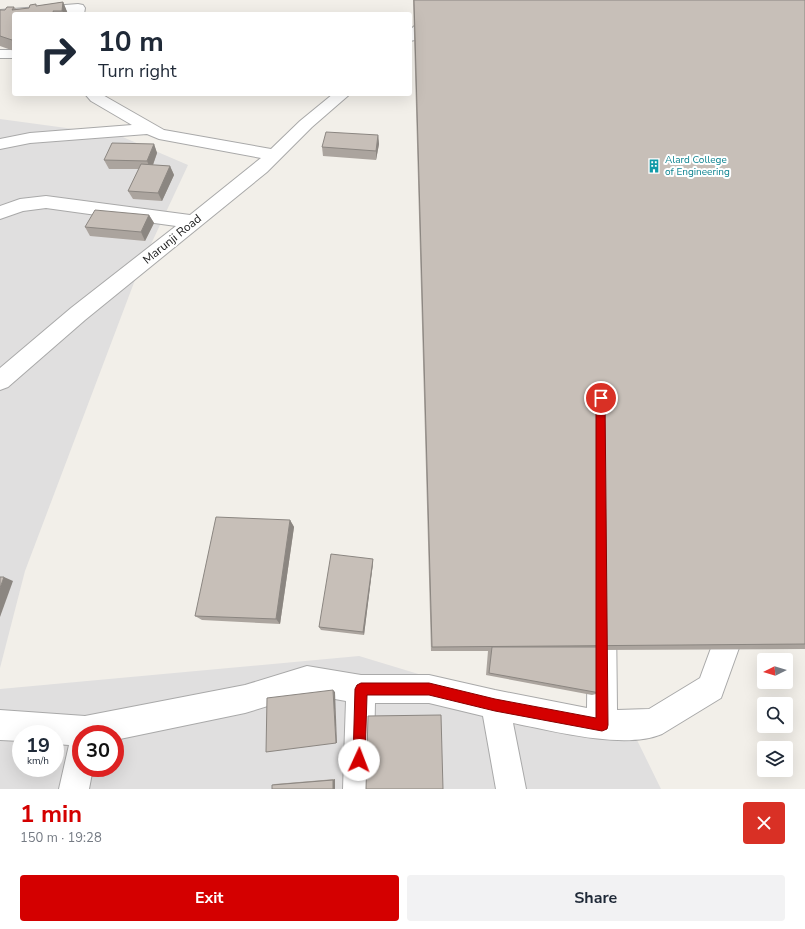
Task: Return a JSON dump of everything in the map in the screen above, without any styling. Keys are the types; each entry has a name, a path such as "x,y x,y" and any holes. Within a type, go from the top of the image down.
{"street":[{"path":"413,34 450,6"},
{"path":"26,12 78,8 77,12"},
{"path":"0,14 12,13"},
{"path":"413,34 437,35"},
{"path":"0,54 12,54"},
{"path":"94,96 159,134 274,155"},
{"name":"Marunji Road","path":"0,381 78,314 261,168 306,124 340,96"},
{"path":"0,144 30,138 150,129"},
{"path":"0,213 20,205 46,202 193,222"},
{"path":"124,729 245,699 307,680 361,689 429,689 495,705 602,725 652,724 711,688 744,597"},
{"path":"602,598 602,725"},
{"path":"358,789 361,689"},
{"path":"495,705 511,789"},
{"path":"0,725 72,737"},
{"path":"74,789 76,777"}],"shaded area":[{"path":"0,119 118,135 188,165 138,272 25,571 0,668"},
{"path":"359,656 637,740 661,789 0,789 0,689"}],"building":[{"path":"414,0 805,0 805,644 432,647"},
{"path":"63,2 62,11 12,12 12,40 0,36 0,10 5,10 7,7 14,7 12,10 29,8 30,5 36,4 36,6"},
{"path":"326,132 378,135 376,151 322,147"},
{"path":"112,143 154,144 147,161 104,160"},
{"path":"141,164 170,166 158,193 128,191"},
{"path":"95,210 149,215 141,232 85,227"},
{"path":"216,517 290,520 276,619 195,616"},
{"path":"331,554 373,559 363,632 319,627"},
{"path":"0,577 4,577 0,588"},
{"path":"492,647 600,647 600,693 489,673"},
{"path":"333,690 336,743 266,752 267,698"},
{"path":"441,715 443,789 366,789 368,716"},
{"path":"333,780 333,789 272,789 272,785"}],"place":[{"name":"Alard College of Engineering","path":"654,166"}],"route":[{"path":"359,760 361,689 429,689 495,705 602,725 601,398"}]}
